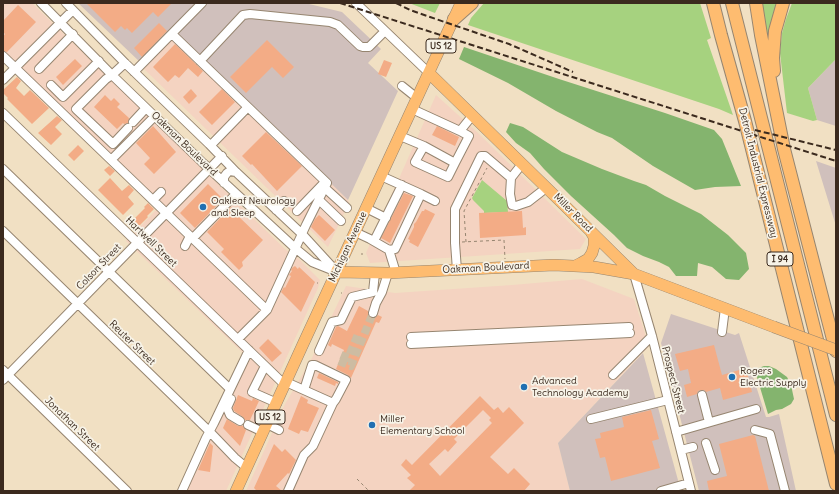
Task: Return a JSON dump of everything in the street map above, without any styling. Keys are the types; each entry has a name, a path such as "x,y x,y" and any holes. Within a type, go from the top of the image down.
{"highway":[{"path":"454,19 472,3"},
{"path":"709,3 721,35"},
{"name":"Detroit Industrial Expressway","path":"713,3 745,121 836,484"},
{"name":"Detroit Industrial Expressway","path":"732,3 836,415"},
{"path":"756,3 781,133 836,350"},
{"path":"781,133 773,53 775,31 783,3"}],"main road":[{"name":"Michigan Avenue","path":"236,491 461,3"},
{"name":"Miller Road","path":"429,74 634,274 836,350"},
{"path":"574,266 588,259 592,253 594,237 588,228"},
{"name":"Oakman Boulevard","path":"337,272 392,273 554,265 594,267 634,274"}],"street":[{"name":"Oakman Boulevard","path":"41,3 112,75 209,169 295,248 312,262 337,272"},
{"name":"Oakman Boulevard","path":"66,3 124,63 302,234 337,272"},
{"path":"134,72 202,3"},
{"name":"Miller Road","path":"356,3 429,74"},
{"path":"3,80 73,10"},
{"path":"200,61 243,15 250,14 330,22 338,25 362,47 369,47 385,31"},
{"path":"39,69 73,34"},
{"path":"172,34 313,172 327,183 324,186 319,200 295,248 286,262 267,310 257,317 238,340"},
{"path":"3,56 267,310"},
{"path":"51,85 63,97 99,61"},
{"path":"124,63 76,109 113,144 146,108"},
{"path":"402,86 417,98"},
{"path":"211,145 248,107"},
{"path":"412,110 468,136 448,177 415,162 424,146"},
{"name":"Hartwell Street","path":"3,113 285,384 304,390 333,403"},
{"path":"111,160 155,116"},
{"path":"460,131 472,116"},
{"path":"400,136 424,146 455,163"},
{"name":"Colson Street","path":"5,375 222,156"},
{"path":"457,270 455,209 481,156 485,156 510,178"},
{"path":"522,164 510,178 512,205 516,206 528,202 546,188"},
{"path":"3,169 230,389"},
{"path":"224,183 224,177 227,173 230,171 236,172"},
{"path":"381,176 435,201"},
{"path":"374,241 382,231 402,185"},
{"path":"324,186 347,208"},
{"path":"297,211 324,186"},
{"path":"153,200 161,192"},
{"path":"185,246 192,237 236,194"},
{"path":"390,250 395,248 396,239 408,213 421,194"},
{"path":"319,200 341,220"},
{"path":"276,210 284,201"},
{"path":"366,208 387,218"},
{"name":"Reuter Street","path":"3,231 247,468"},
{"path":"355,232 390,250"},
{"path":"371,312 392,273 390,250"},
{"path":"319,350 332,322 341,320 352,296 372,292 375,273"},
{"name":"Prospect Street","path":"634,274 652,336 690,487"},
{"path":"722,332 725,308"},
{"path":"411,340 629,330"},
{"path":"613,375 652,336"},
{"path":"182,491 248,349"},
{"path":"240,421 230,415 227,408 248,362 248,349"},
{"path":"288,491 304,455 313,446 333,403 346,380 315,365 312,365 304,390"},
{"path":"265,366 252,392 276,403"},
{"name":"Jonathan Street","path":"5,375 126,491"},
{"path":"702,395 709,422"},
{"path":"591,419 668,400"},
{"path":"676,432 756,409"},
{"path":"248,425 279,430"},
{"path":"755,430 770,434 785,491"},
{"path":"706,443 715,470"},
{"path":"681,450 693,447"},
{"path":"660,491 690,487"}],"path":[{"path":"466,242 464,211 487,168"},
{"path":"459,242 504,240 504,256"},
{"path":"357,479 369,491"}],"shaded area":[{"path":"3,3 32,3 285,249 299,259 320,280 318,288 226,491 178,491 243,353 126,241 157,209 3,59"},
{"path":"78,3 305,3 342,12 381,49 368,63 398,91 348,200 174,30 141,63"},
{"path":"173,30 348,200 349,203 328,247 145,70 141,63"},
{"path":"836,59 836,126 817,120 808,88"},
{"path":"436,95 477,132 586,239 580,249 370,263 366,253"},
{"path":"816,161 836,168 836,226"},
{"name":"Advanced Technology Academy","path":"582,279 634,299 649,346 558,443 570,491 246,491 285,404 311,360 346,286 395,293"},
{"path":"671,314 735,335 739,333 766,417 779,414 796,491 699,491 661,343"},
{"path":"643,353 681,491 570,491 558,443"}],"green space":[{"path":"409,3 440,3 435,13"},
{"path":"484,3 700,3 711,38 707,40 733,115 468,25 471,18"},
{"path":"761,3 777,3 771,23 768,44"},
{"path":"792,3 836,3 836,59 808,88 817,120 813,121 787,113 780,53 782,33"},
{"path":"464,47 714,130 722,139 741,186 715,187 695,190 653,166 612,138 556,111 508,83 459,59"},
{"path":"510,123 523,127 562,152 646,185 701,214 728,235 746,253 749,269 739,280 726,279 712,267 698,263 697,276 676,276 669,267 627,248 571,196 530,153 516,143 506,132"},
{"path":"482,180 507,201 508,212 484,213 484,211 473,200 472,198"},
{"path":"769,366 776,369 787,377 791,385 794,399 791,404 768,414 756,374 756,369"}],"building":[{"path":"86,3 172,3 158,17 153,12 132,33 127,28 125,30 121,26 115,32"},
{"path":"18,5 36,22 7,52 3,51 3,37 5,34 3,32 3,21"},
{"path":"159,23 167,31 142,57 134,48"},
{"path":"267,40 294,67 283,78 272,67 246,93 230,77"},
{"path":"175,44 203,71 198,77 188,68 179,78 175,75 168,82 153,67"},
{"path":"75,59 82,66 63,85 56,77"},
{"path":"384,60 392,63 386,77 378,74"},
{"path":"17,77 21,81 16,88 24,96 30,90 49,108 32,124 3,93 3,90"},
{"path":"191,89 197,96 189,104 183,97"},
{"path":"222,89 235,102 212,125 199,112"},
{"path":"105,95 111,101 114,98 120,104 117,107 129,118 128,123 123,123 117,129 94,107"},
{"path":"57,116 62,120 55,127 62,134 51,145 38,133"},
{"path":"153,126 176,152 154,174 144,164 150,158 136,143"},
{"path":"437,126 459,137 455,146 432,135"},
{"path":"266,132 302,166 277,191 252,164 251,165 242,156"},
{"path":"78,145 84,151 74,161 68,155"},
{"path":"109,166 115,171 110,176 104,170"},
{"path":"110,178 122,191 129,185 134,190 128,197 134,204 123,215 98,190"},
{"name":"Oakleaf Neurology and Sleep","path":"208,184 223,199 195,228 180,213"},
{"path":"404,193 413,196 390,243 381,238"},
{"path":"148,203 154,209 137,228 131,222"},
{"path":"231,207 237,213 236,214 263,240 242,262 243,266 239,270 221,252 224,249 207,232"},
{"path":"425,209 435,214 418,247 409,242 410,240 408,239 414,224 422,211"},
{"path":"522,211 523,228 526,227 526,235 480,238 479,213"},
{"path":"319,215 335,230 325,241 311,227"},
{"path":"295,266 298,269 299,267 315,282 301,312 281,292 284,287 285,288 291,276 289,275 292,268"},
{"path":"359,306 368,311 368,315 371,318 375,318 378,315 382,317 379,323 376,322 351,378 336,369 344,350 332,344 331,347 328,345 336,327 338,326 347,331"},
{"path":"268,339 282,353 272,362 259,348"},
{"path":"714,345 722,375 746,368 752,392 723,400 720,388 706,392 701,390 698,391 697,394 687,397 684,385 691,383 688,369 680,371 675,354"},
{"path":"319,373 338,382 338,384 336,383 335,386 317,378"},
{"path":"238,395 252,401 253,398 259,401 250,420 245,420 234,411 233,408"},
{"path":"301,396 308,400 307,403 319,408 308,432 301,430 299,434 288,429"},
{"name":"Advanced Technology Academy","path":"480,396 494,410 498,407 503,413 509,407 524,423 490,457 508,474 514,468 530,484 524,491 409,491 415,485 407,478 411,475 401,465 406,459 412,465","holes":["483,410 491,418 489,420 492,423 440,476 429,464 445,449 448,452 457,442 454,439"]},
{"path":"651,410 659,439 652,441 660,468 611,481 605,457 600,458 595,439 601,438 600,433 624,427 622,417"},
{"path":"227,419 238,426 243,426 246,430 240,446 223,428"},
{"path":"753,435 755,436 769,491 709,491 707,481 727,476 719,444"},
{"path":"210,443 213,446 210,472 198,470"},
{"path":"274,444 282,452 285,449 296,460 289,474 288,473 276,486 282,491 257,491 254,488"}],"tunnel":[{"path":"339,361 351,366 373,313"},
{"path":"341,355 348,358 359,332"}],"railway":[{"path":"340,3 836,161"},
{"path":"396,3 410,10 509,44 573,72"},
{"path":"755,130 836,150"}],"place":[{"name":"Oakleaf Neurology and Sleep","path":"203,207"},
{"name":"Rogers Electric Supply","path":"732,377"},
{"name":"Advanced Technology Academy","path":"524,387"},
{"name":"Miller Elementary School","path":"372,425"}]}
